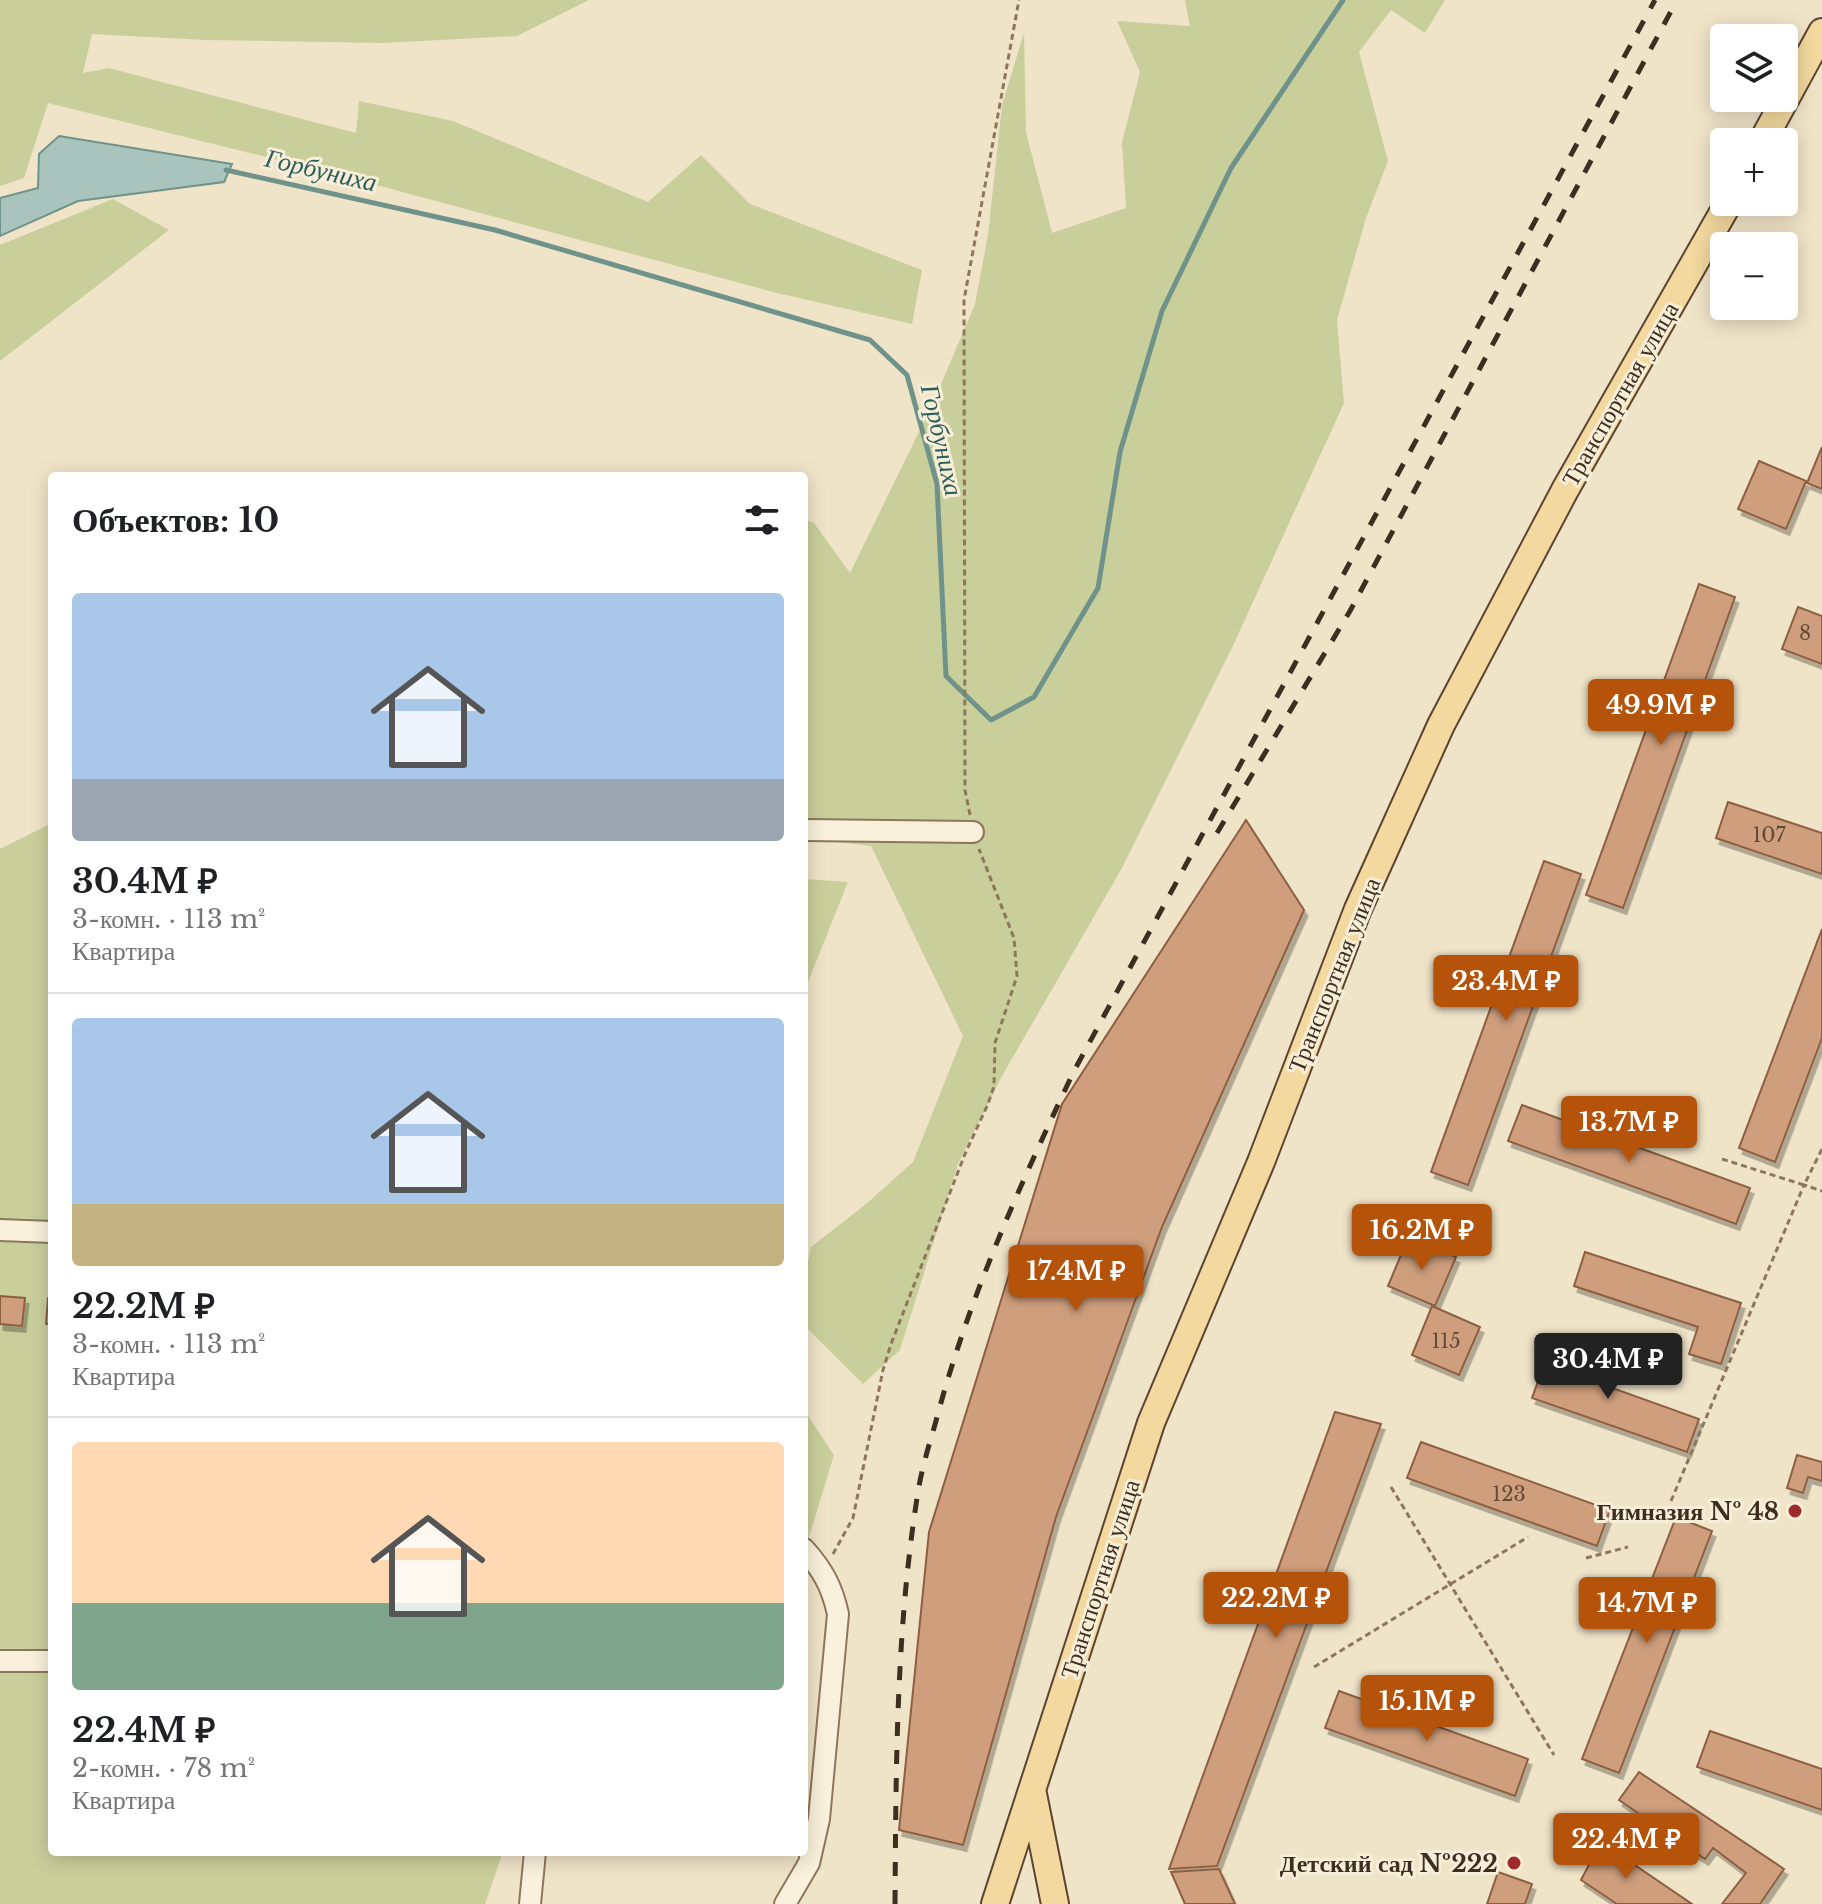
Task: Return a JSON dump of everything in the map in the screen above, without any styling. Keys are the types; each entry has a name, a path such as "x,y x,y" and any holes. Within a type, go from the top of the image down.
{"main road":[{"path":"1770,128 1822,32"},
{"name":"Транспортная улица","path":"995,1904 1151,1423 1261,1162 1358,909 1448,711 1565,490 1721,216"},
{"path":"1032,1789 1055,1904"}],"street":[{"path":"808,830 973,832"},
{"path":"0,1230 48,1232"},
{"path":"785,1904 809,1863 819,1819 838,1614 833,1591 816,1569"},
{"path":"0,1661 48,1661"},
{"path":"530,1904 535,1856"}],"path":[{"path":"816,1569 853,1518 883,1370 965,1154 988,1104 994,1086 995,1043 1017,976 1014,938 973,832 965,790 964,300 1019,0"},
{"path":"1671,1501 1822,1149"},
{"path":"1722,1159 1822,1191"},
{"path":"1391,1487 1554,1755"},
{"path":"1314,1667 1528,1537"},
{"path":"1586,1558 1628,1547"}],"green space":[{"path":"0,0 589,0 517,36 384,43 205,40 92,34 83,73 109,68 356,133 359,101 453,121 648,202 701,155 750,204 922,270 912,324 773,292 347,177 48,103 24,178 0,186"},
{"path":"1185,0 1445,0 1425,33 1391,10 1359,52 1388,161 1366,218 1337,320 1344,403 1231,650 1122,868 1002,1076 958,1164 900,1350 863,1384 808,1329 808,1262 811,1247 913,1162 963,1036 871,846 808,838 808,521 814,523 850,573 933,403 975,304 988,235 1002,105 1024,33 1026,132 1052,233 1126,208 1122,142 1140,72 1117,21 1190,26"},
{"path":"113,199 169,230 0,361 0,245"},
{"path":"48,825 48,1856 502,1856 485,1904 0,1904 0,849"},
{"path":"808,879 848,882 808,982"},
{"path":"808,1416 834,1455 808,1540"}],"water":[{"path":"59,136 232,164 224,182 78,201 0,236 0,198 38,188 39,154"}],"building":[{"path":"1822,447 1822,489 1807,483"},
{"path":"1759,461 1806,481 1786,529 1738,509"},
{"path":"1699,584 1735,597 1623,908 1586,895"},
{"path":"1798,607 1822,616 1822,664 1782,649"},
{"path":"1728,802 1822,833 1822,874 1716,838"},
{"path":"1246,820 1304,910 1162,1227 1056,1517 963,1845 899,1830 929,1532 1062,1104"},
{"path":"1544,861 1581,874 1468,1185 1431,1172"},
{"path":"1822,929 1822,1038 1775,1162 1739,1148"},
{"path":"1522,1105 1750,1188 1736,1224 1508,1141"},
{"path":"1408,1238 1456,1257 1435,1306 1388,1286"},
{"path":"1585,1252 1741,1303 1721,1364 1689,1354 1698,1327 1574,1286"},
{"path":"0,1296 25,1298 22,1326 0,1324"},
{"path":"1432,1306 1480,1327 1459,1375 1412,1355"},
{"path":"1554,1337 1585,1348 1576,1375 1699,1419 1687,1452 1532,1398"},
{"path":"1335,1412 1381,1424 1217,1866 1169,1869"},
{"path":"1421,1442 1610,1510 1597,1546 1407,1478"},
{"path":"1797,1455 1822,1462 1822,1481 1808,1477 1803,1493 1787,1488"},
{"path":"1676,1517 1712,1531 1619,1773 1582,1759"},
{"path":"1339,1691 1528,1759 1515,1796 1325,1728"},
{"path":"1710,1731 1822,1769 1822,1810 1697,1767"},
{"path":"1639,1772 1784,1869 1760,1904 1722,1904 1746,1873 1713,1848 1705,1859 1619,1800"},
{"path":"1601,1842 1692,1904 1617,1904 1581,1880"},
{"path":"1219,1869 1235,1904 1185,1904 1171,1872"},
{"path":"1498,1872 1532,1884 1525,1904 1487,1904"}],"waterway":[{"name":"Горбуниха","path":"226,170 495,230 870,340 907,375 937,484 946,676 991,720 1034,697 1098,588 1120,452 1162,311 1231,168 1343,0"}],"railway":[{"path":"895,1904 897,1747 911,1538 927,1453 979,1287 1074,1071 1655,0"},
{"path":"1217,833 1350,611 1677,0"}],"place":[{"name":"Гимназия № 48","path":"1795,1511"},
{"name":"Детский сад №222","path":"1514,1863"}]}
